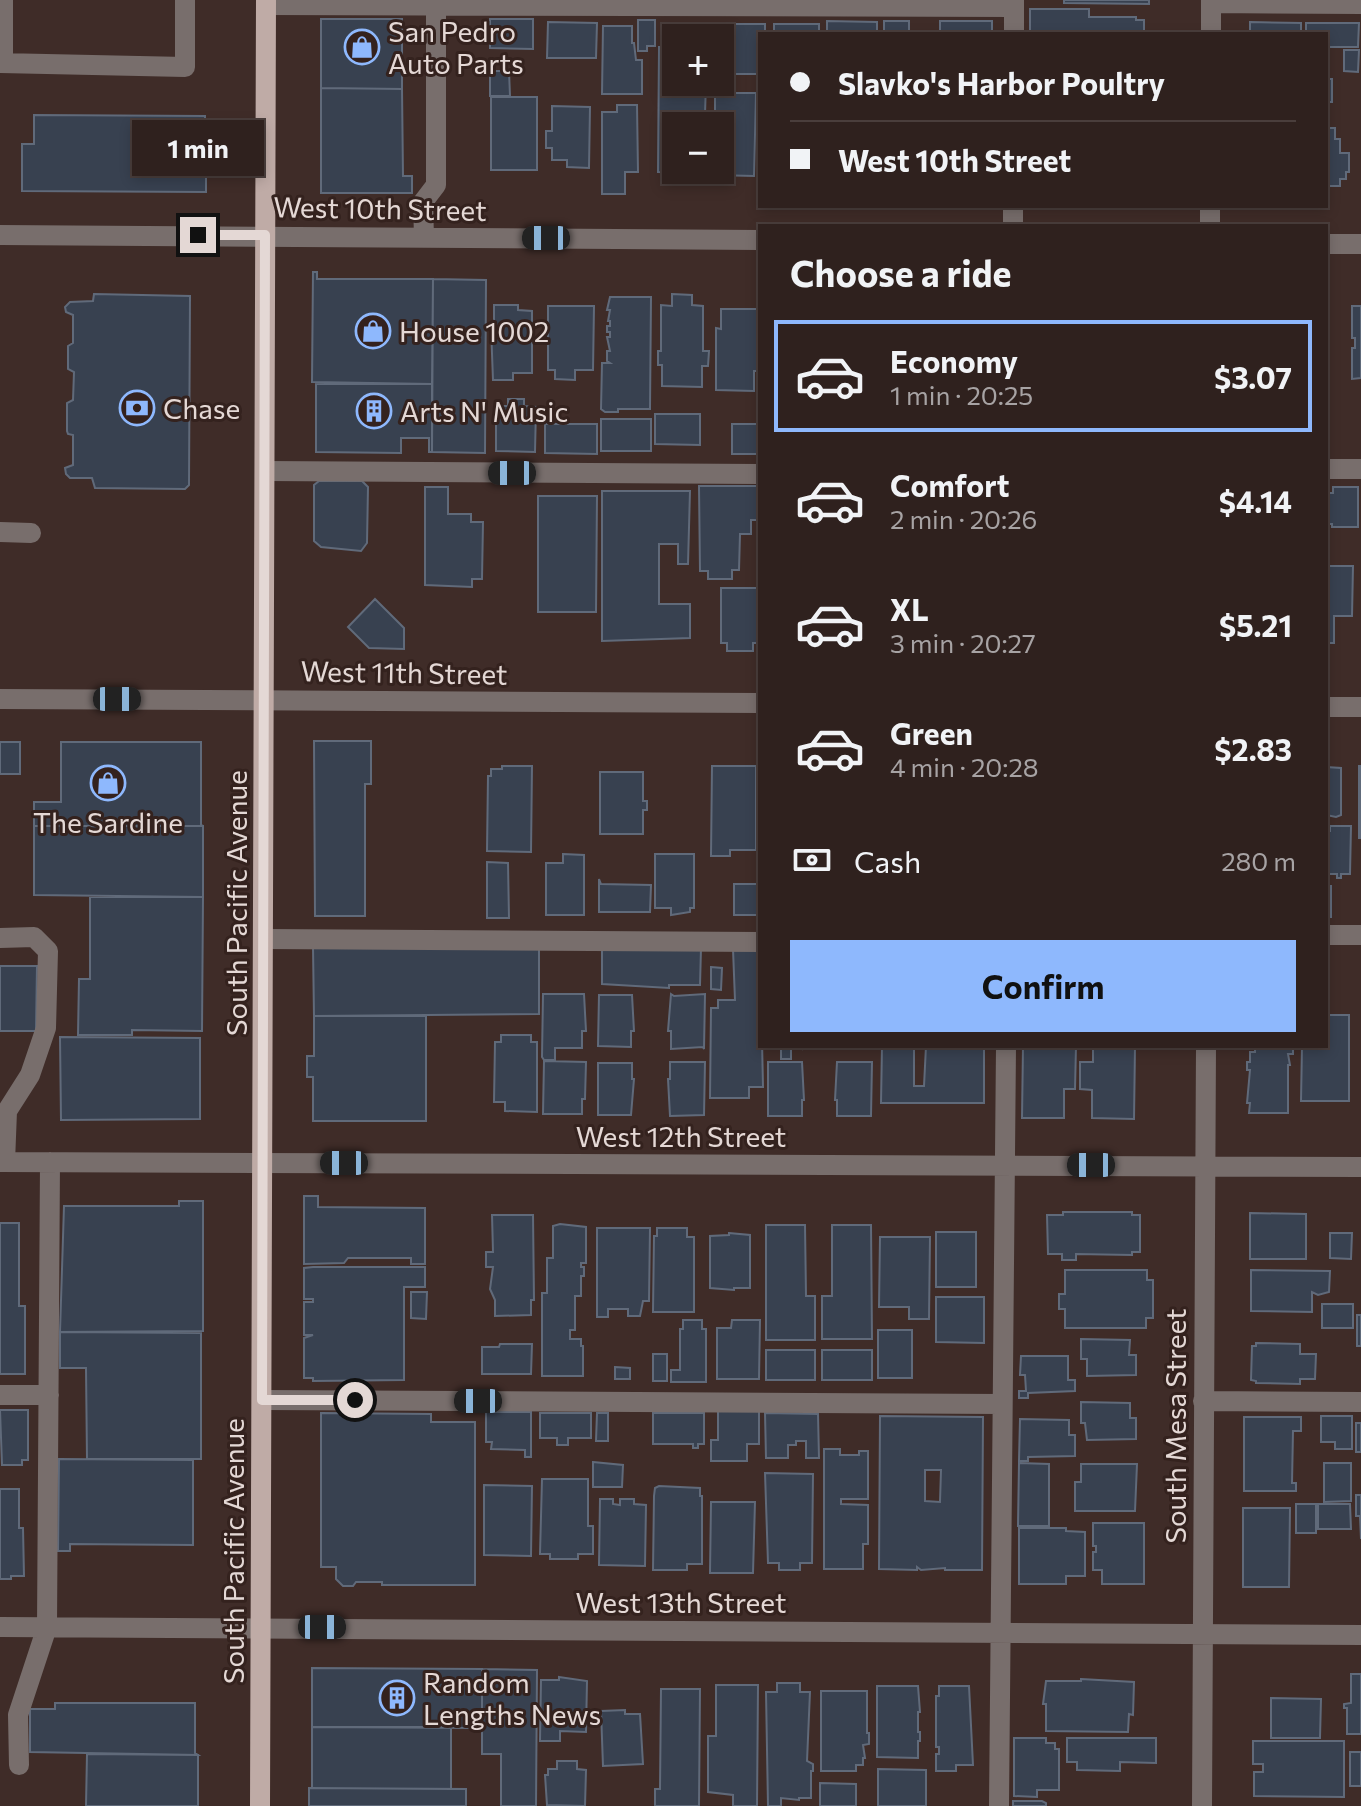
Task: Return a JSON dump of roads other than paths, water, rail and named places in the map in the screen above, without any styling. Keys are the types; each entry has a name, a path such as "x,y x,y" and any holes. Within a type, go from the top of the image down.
{"main road":[{"name":"South Pacific Avenue","path":"260,1806 266,2"}],"street":[{"path":"3,0 1,63 185,67 185,0"},
{"path":"1211,32 1211,1 1361,4"},
{"path":"266,2 436,5 1014,4 1014,32"},
{"path":"424,237 423,202 436,185 436,5"},
{"name":"West 10th Street","path":"0,235 758,240"},
{"path":"1328,244 1361,244"},
{"path":"1328,469 1361,469"},
{"path":"265,471 758,474"},
{"path":"0,532 31,533"},
{"name":"West 11th Street","path":"0,699 758,703"},
{"path":"1328,707 1361,707"},
{"path":"1328,935 1361,935"},
{"path":"0,938 34,937 48,951 46,1028 30,1075 7,1111 2,1162"},
{"path":"264,939 758,942"},
{"path":"999,1806 1006,1048"},
{"name":"South Mesa Street","path":"1202,1806 1206,1048"},
{"name":"West 12th Street","path":"2,1162 1361,1167"},
{"path":"19,1765 18,1715 47,1627 50,1162"},
{"path":"0,1395 49,1395"},
{"path":"262,1400 1002,1404"},
{"path":"1203,1401 1361,1402"},
{"name":"West 13th Street","path":"0,1627 1361,1635"}],"place":[{"name":"San Pedro Auto Parts","path":"362,47"},
{"name":"House 1002","path":"373,331"},
{"name":"Chase","path":"137,408"},
{"name":"Arts N' Music","path":"374,411"},
{"name":"The Sardine","path":"108,783"},
{"name":"Random Lengths News","path":"397,1698"}]}
